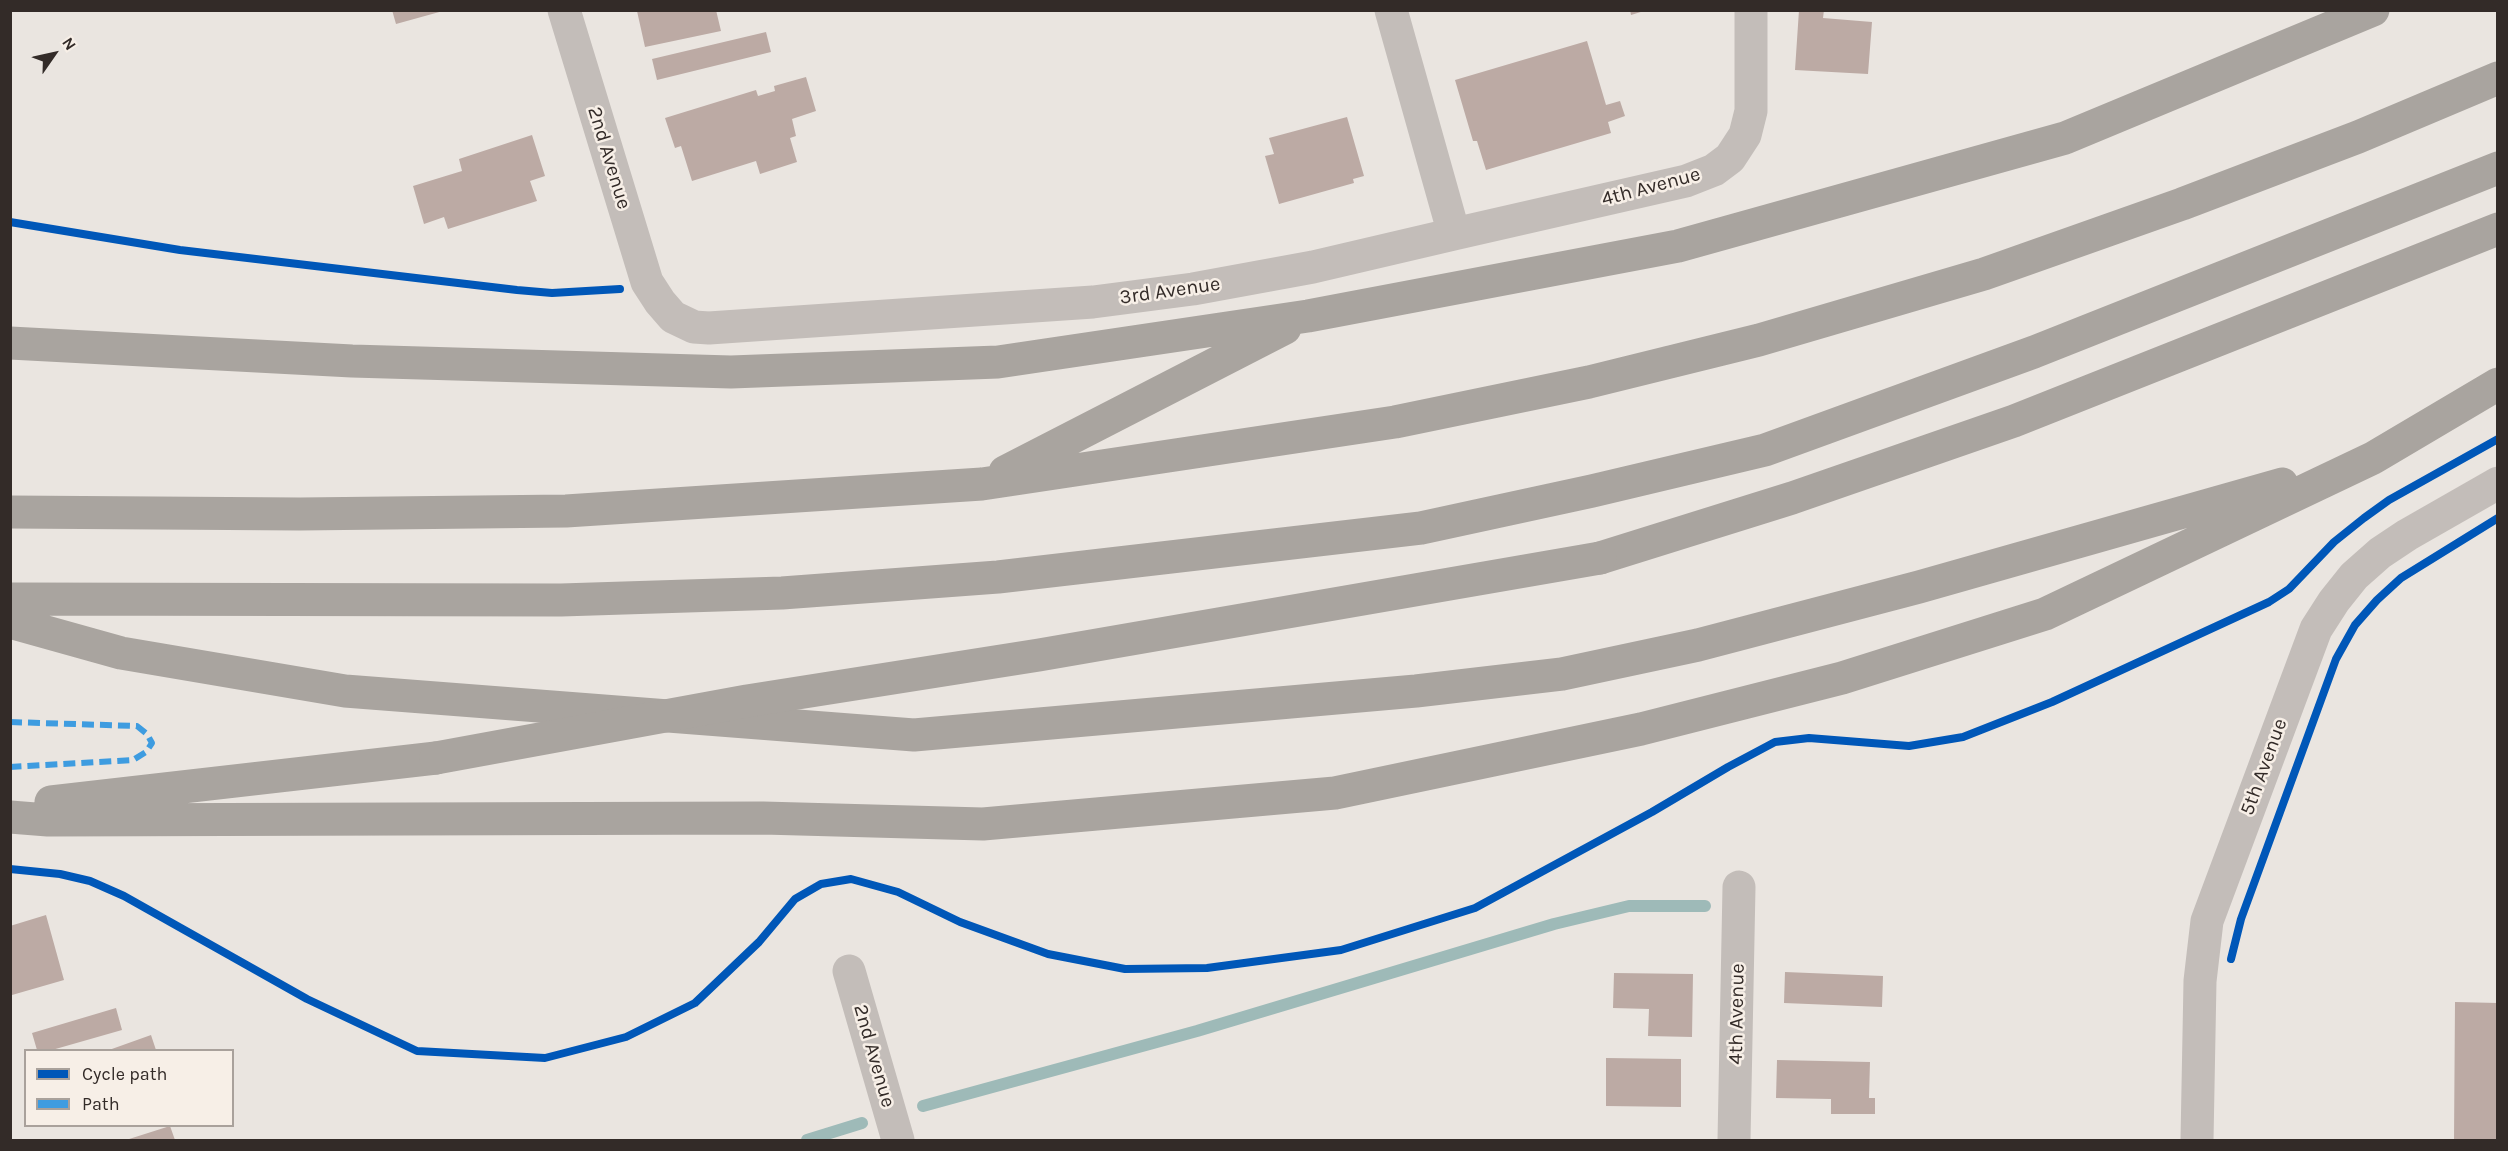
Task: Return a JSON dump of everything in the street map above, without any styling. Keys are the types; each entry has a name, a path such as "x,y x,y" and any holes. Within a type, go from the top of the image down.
{"highway":[{"path":"10,343 352,361 731,372 998,362 1308,316 1678,246 2065,138 2373,10"},
{"path":"10,512 300,514 566,511 982,484 1395,422 1589,382 1759,340 1984,274 2171,208 2358,137 2498,78"},
{"path":"10,599 549,600 782,593 998,577 1421,528 1765,450 2034,352 2498,168"},
{"path":"10,807 436,758 747,701 1039,655 1600,558 1792,498 2014,422 2498,229"},
{"path":"982,484 1308,316"},
{"path":"10,817 48,820 763,818 983,824 1335,793 1641,729 1842,678 2045,614 2373,458 2498,384"},
{"path":"10,622 121,653 345,691 914,735 1416,691 1562,674 1698,645 1908,590 2373,458"}],"street":[{"name":"2nd Avenue","path":"564,10 644,273 660,302"},
{"path":"1391,10 1454,234"},
{"name":"4th Avenue","path":"1454,234 1686,181 1714,170 1730,158 1745,135 1750,111 1751,10"},
{"name":"3rd Avenue","path":"660,302 683,323 694,327 709,328 1093,302 1193,289 1302,269 1454,234"},
{"name":"5th Avenue","path":"2197,1140 2200,981 2207,921 2316,629 2354,576 2380,554 2407,535 2498,483"},
{"name":"4th Avenue","path":"1734,1140 1739,887"},
{"name":"2nd Avenue","path":"849,971 898,1140"}],"building":[{"path":"392,10 443,10 443,11 396,24"},
{"path":"716,10 721,31 645,47 637,11"},
{"path":"1630,10 1644,10 1644,11 1631,15"},
{"path":"1799,10 1824,10 1823,18 1872,22 1868,74 1795,70"},
{"path":"766,32 771,52 657,80 652,59"},
{"path":"1587,41 1606,105 1620,101 1625,116 1608,122 1611,133 1486,170 1477,141 1473,141 1455,80"},
{"path":"806,77 816,111 792,119 796,136 790,138 797,162 760,174 756,161 692,181 681,146 675,148 665,118 756,90 758,96 775,91 774,86"},
{"path":"1347,117 1364,176 1353,179 1354,183 1279,204 1265,156 1274,154 1269,138"},
{"path":"532,135 545,176 530,181 537,201 448,229 444,217 424,224 413,186 462,171 459,159"},
{"path":"46,915 64,980 12,995 10,926"},
{"path":"1785,972 1883,976 1882,1007 1784,1003"},
{"path":"1614,973 1693,974 1692,1037 1648,1036 1649,1009 1613,1008"},
{"path":"2455,1002 2498,1003 2498,1140 2454,1140"},
{"path":"116,1008 122,1030 56,1049 37,1049 32,1033"},
{"path":"151,1035 156,1049 112,1049"},
{"path":"1606,1058 1681,1059 1681,1107 1606,1106"},
{"path":"1777,1060 1870,1062 1869,1098 1875,1098 1875,1114 1831,1114 1831,1099 1776,1098"},
{"path":"170,1127 175,1140 126,1140"}],"waterway":[{"path":"923,1106 1197,1031 1554,924 1629,906 1705,906"},
{"path":"807,1140 862,1123"}],"marked path":[{"path":"10,722 137,726 147,734 152,743 146,752 133,760 10,767"}],"cycle path":[{"path":"10,222 180,250 517,290 552,293 620,289"},
{"path":"10,869 60,874 90,881 124,896 307,999 417,1051 545,1058 626,1037 695,1003 759,942 795,899 821,884 851,879 898,892 960,922 1048,954 1125,969 1207,968 1341,950 1475,908 1775,742 1809,738 1909,746 1963,737 2052,702 2269,602 2289,589 2334,542 2389,500 2498,439"},
{"path":"2231,959 2241,919 2336,659 2355,625 2401,578 2498,518"}]}
